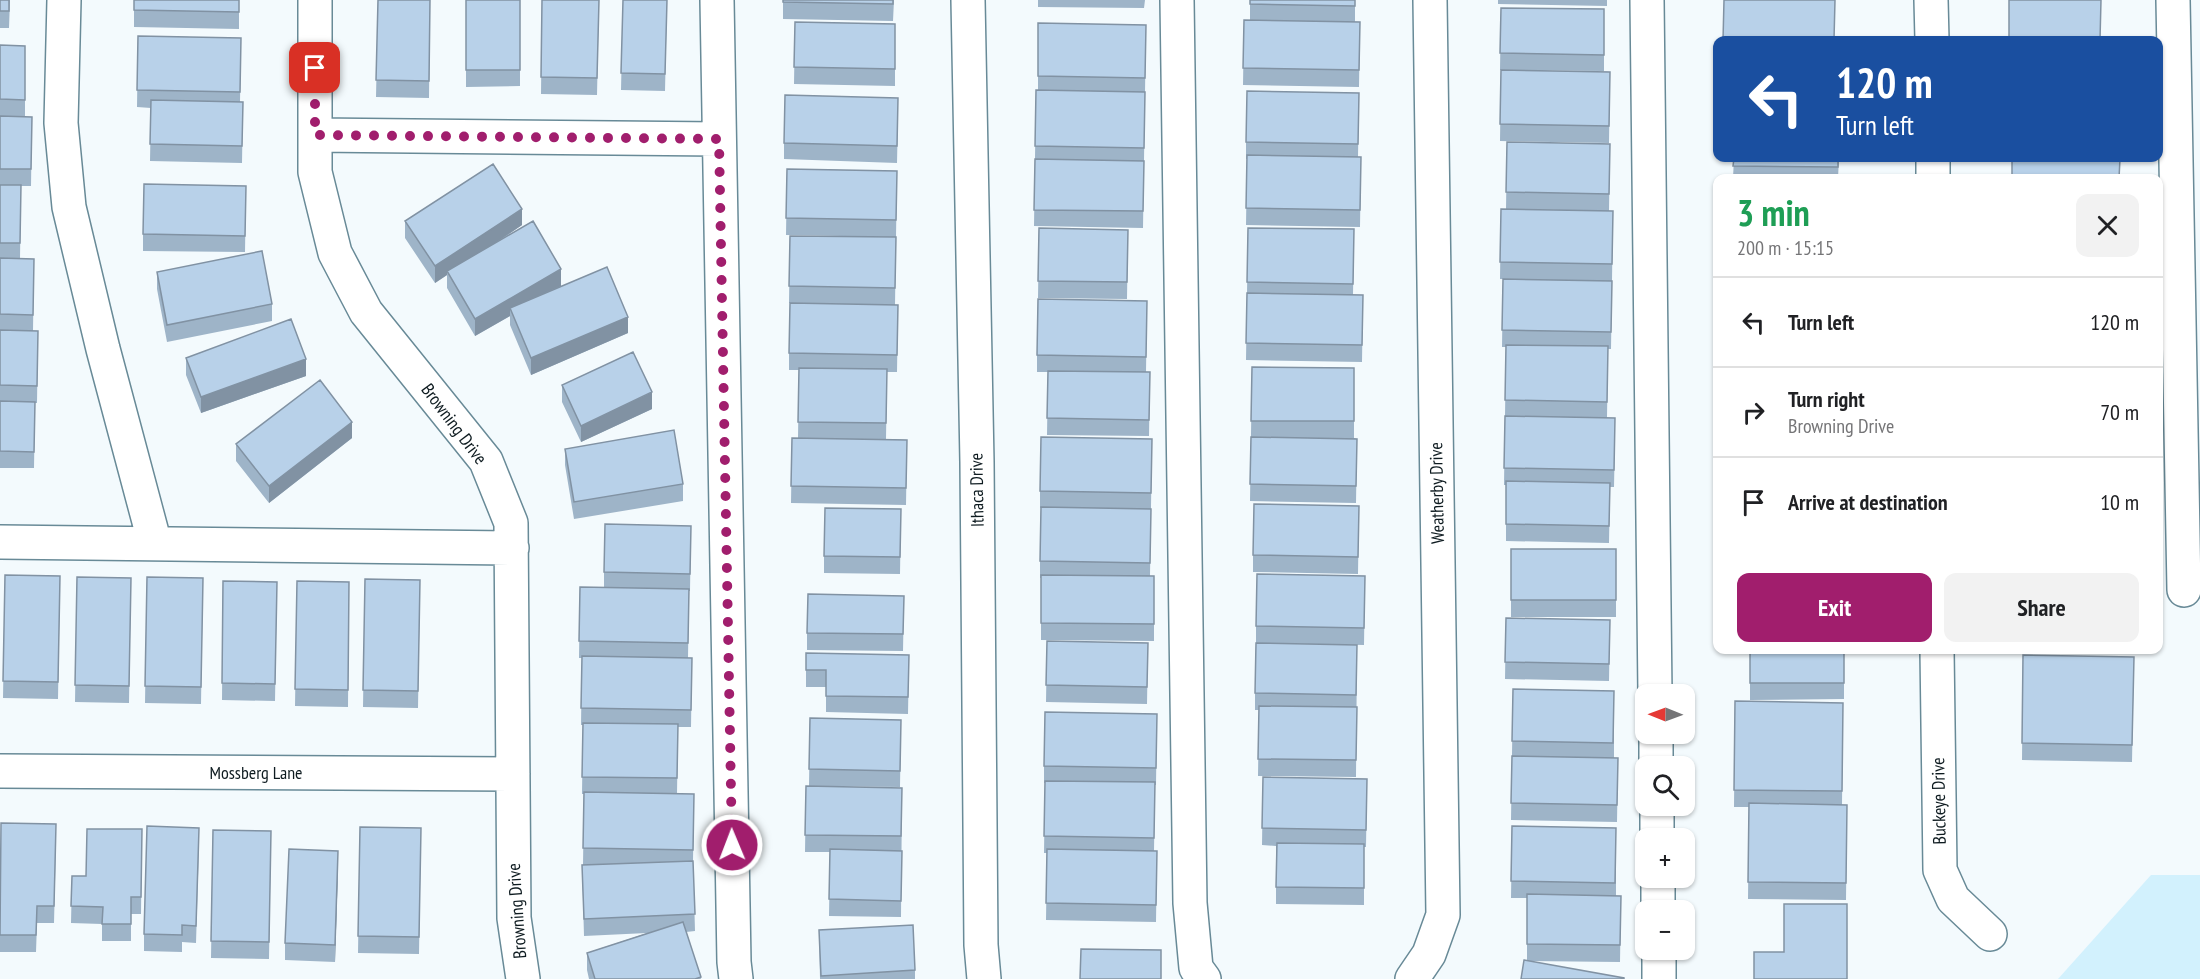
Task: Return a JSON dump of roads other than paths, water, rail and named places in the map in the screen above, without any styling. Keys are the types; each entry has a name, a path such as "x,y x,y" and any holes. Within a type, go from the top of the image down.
{"street":[{"path":"64,0 61,123 69,207 103,349 155,544"},
{"name":"Browning Drive","path":"315,0 315,172 335,253 366,312 486,461 512,523 514,918 523,979"},
{"path":"717,0 736,979"},
{"name":"Ithaca Drive","path":"968,0 977,450 981,945 984,979"},
{"path":"1177,0 1190,903 1196,968 1204,979"},
{"name":"Weatherby Drive","path":"1412,979 1429,954 1443,915 1430,0"},
{"path":"1647,0 1656,684"},
{"path":"1932,0 1932,36"},
{"path":"2173,0 2190,344 2181,590"},
{"path":"315,135 719,139"},
{"path":"0,542 512,548"},
{"name":"Buckeye Drive","path":"1937,654 1940,870 1953,899 1990,934"},
{"name":"Mossberg Lane","path":"0,771 513,774"},
{"path":"1659,960 1659,979"}]}
